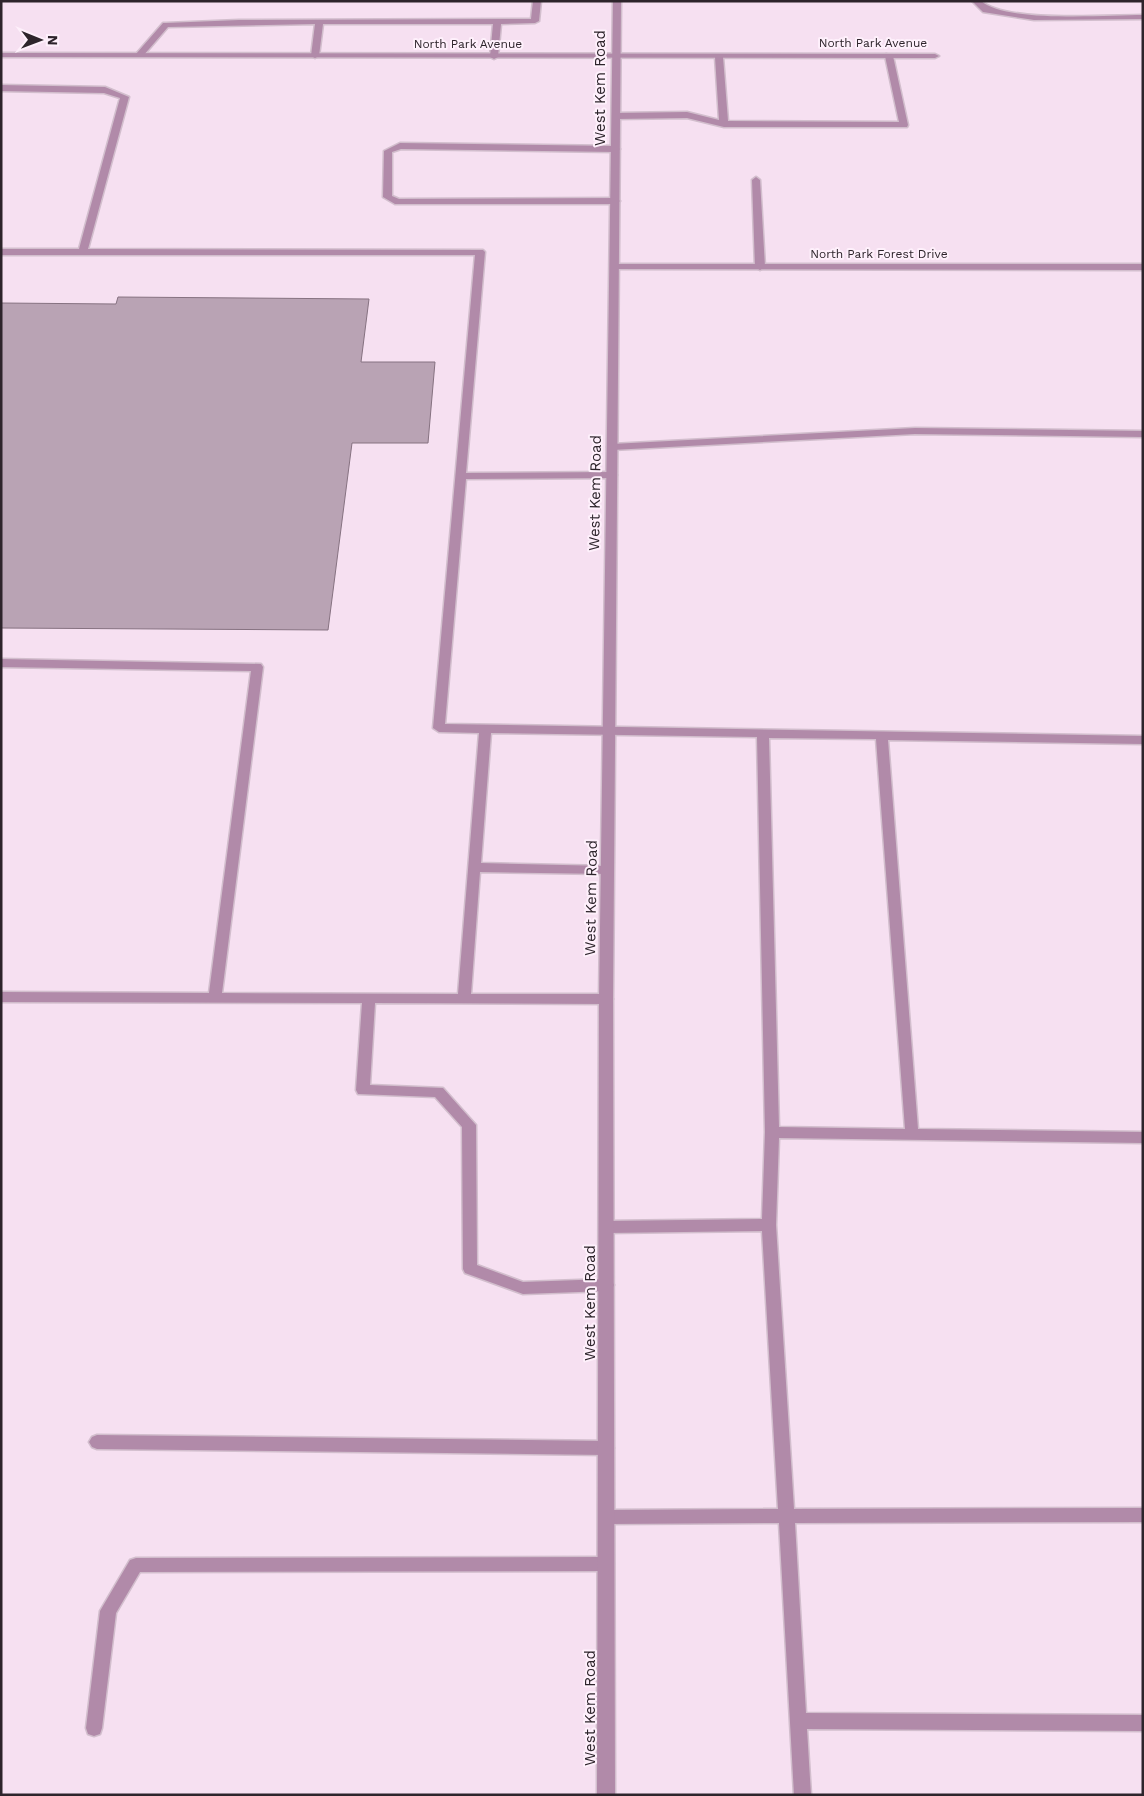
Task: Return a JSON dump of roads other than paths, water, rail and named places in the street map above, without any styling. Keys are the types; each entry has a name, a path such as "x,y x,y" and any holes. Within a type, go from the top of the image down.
{"street":[{"path":"140,54 166,25 239,22 535,21 537,1"},
{"name":"West Kem Road","path":"606,1795 606,999 617,1"},
{"path":"976,1 986,10 1034,18 1143,18"},
{"path":"494,57 497,21"},
{"path":"315,56 319,22"},
{"name":"North Park Avenue","path":"1,55 935,56"},
{"path":"616,116 687,115 724,124 904,125 890,56"},
{"path":"719,57 724,124"},
{"path":"1,88 105,90 124,97 83,252"},
{"path":"616,149 400,146 388,151 387,197 398,202 616,201"},
{"path":"756,180 760,267"},
{"path":"1,252 480,252 439,728 1143,740"},
{"name":"North Park Forest Drive","path":"615,267 1143,267"},
{"path":"612,447 915,432 1143,434"},
{"path":"461,476 612,475"},
{"path":"1,663 257,667 216,998"},
{"path":"464,998 485,729"},
{"path":"763,734 772,1132 768,1225 803,1795"},
{"path":"882,736 912,1134"},
{"path":"474,867 607,870"},
{"path":"1,997 606,999"},
{"path":"369,998 363,1090 438,1092 469,1125 470,1269 523,1288 607,1285"},
{"path":"772,1132 1143,1138"},
{"path":"606,1227 768,1225"},
{"path":"97,1442 606,1448"},
{"path":"607,1517 1143,1516"},
{"path":"94,1728 108,1611 136,1565 606,1564"},
{"path":"799,1721 1143,1723"}]}
